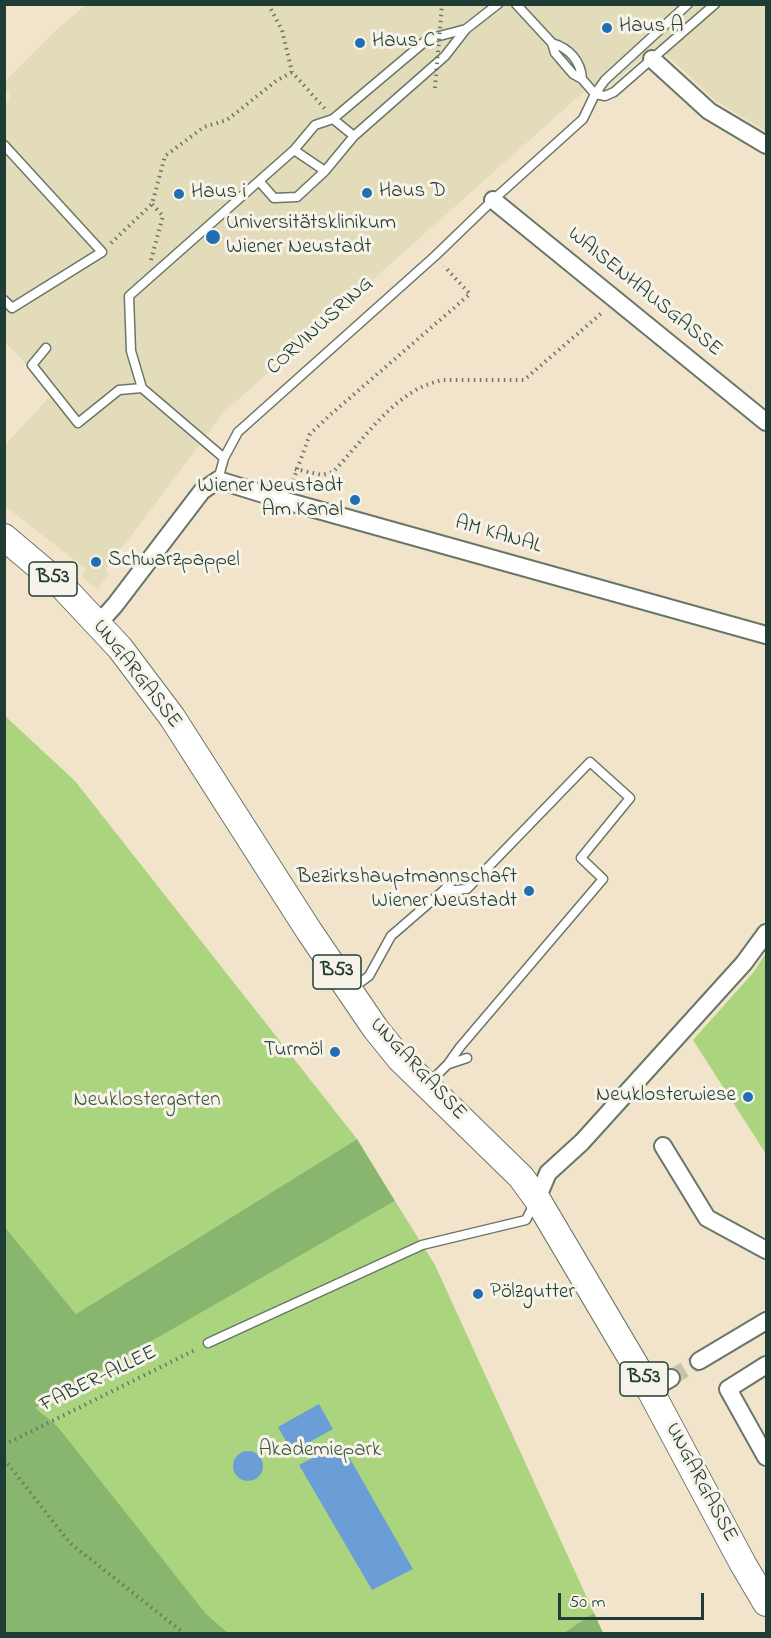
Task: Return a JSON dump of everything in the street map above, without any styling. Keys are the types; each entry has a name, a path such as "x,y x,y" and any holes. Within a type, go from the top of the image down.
{"main road":[{"name":"UNGARGASSE","path":"4,537 62,586 120,648 172,717 227,806 349,990 388,1043 427,1086 521,1177 537,1199 661,1384 742,1564 766,1603"}],"street":[{"path":"652,58 709,111 766,145"},
{"name":"WAISENHAUSGASSE","path":"493,200 766,422"},
{"path":"98,624 202,491 218,480"},
{"name":"AM KANAL","path":"218,480 286,501 766,634"},
{"path":"537,1199 548,1173 582,1142 721,989 766,933"},
{"path":"663,1146 707,1218 766,1250"},
{"path":"699,1361 766,1321"},
{"path":"766,1365 728,1389 766,1457"}],"lane":[{"path":"259,181 274,198 297,197 325,171 354,136 445,56 466,29 498,4"},
{"path":"516,4 552,44 564,46 581,67 582,79 596,94 605,96 614,92 715,4"},
{"name":"CORVINUSRING","path":"218,480 224,458 238,432 435,256 583,119 605,80 688,4"},
{"path":"224,458 142,388 131,351 129,296 294,150 315,125 333,119 428,39 466,29"},
{"path":"333,119 354,136"},
{"path":"4,145 102,252 12,308 4,300"},
{"path":"294,150 325,171"},
{"path":"46,348 32,365 78,423 119,390 142,388"},
{"path":"427,1086 603,879 581,858 630,798 590,762 467,889 443,891"},
{"path":"349,990 369,976 391,936 456,877"},
{"path":"448,1064 467,1058"},
{"path":"208,1343 422,1245 526,1220 537,1199"}],"path":[{"path":"268,4 282,30 292,72 333,119"},
{"path":"435,88 442,4"},
{"path":"102,252 152,204 165,156 204,127 227,120 276,81 292,72"},
{"path":"151,253 163,216 152,204"},
{"path":"290,487 310,434 470,294 435,256"},
{"path":"296,470 322,475 333,472 388,410 432,382 524,380 616,300"},
{"name":"FABER-ALLEE","path":"4,1444 208,1343"},
{"path":"4,1459 70,1543 185,1634"}],"shaded area":[{"name":"Universitätsklinikum Wiener Neustadt","path":"86,5 766,5 766,131 717,102 657,46 598,95 587,89 223,413 105,570 109,574 97,589 81,576 86,569 5,506 5,445 52,394 5,343 4,109 10,96 5,81 56,30"}],"green space":[{"name":"Neuklostergarten","path":"4,715 75,781 357,1139 76,1314 5,1227"},
{"name":"Neuklosterwiese","path":"766,953 766,1154 693,1040 753,973"},
{"path":"357,1139 395,1201 35,1408 57,1426 206,1614 228,1633 5,1633 5,1227 76,1314"},
{"name":"Akademiepark","path":"395,1201 435,1265 603,1633 5,1633 4,1364 35,1407"},
{"path":"594,1613 603,1633 564,1633"}],"water":[{"path":"319,1404 333,1429 292,1452 278,1427"},
{"path":"341,1443 413,1569 372,1590 299,1465"},
{"path":"248,1451 258,1456 263,1466 258,1476 248,1481 238,1476 233,1466 238,1456"}],"tunnel":[{"path":"671,1378 699,1361"}],"place":[{"name":"Haus A","path":"607,28"},
{"name":"Haus C","path":"360,43"},
{"name":"Haus D","path":"367,193"},
{"name":"Haus i","path":"179,194"},
{"name":"Universitätsklinikum Wiener Neustadt","path":"213,237"},
{"name":"Wiener Neustadt Am Kanal","path":"355,500"},
{"name":"Schwarzpappel","path":"96,562"},
{"name":"Bezirkshauptmannschaft Wiener Neustadt","path":"529,891"},
{"name":"Turmöl","path":"335,1052"},
{"name":"Neuklosterwiese","path":"748,1097"},
{"name":"Pölzgutter","path":"478,1294"}]}
